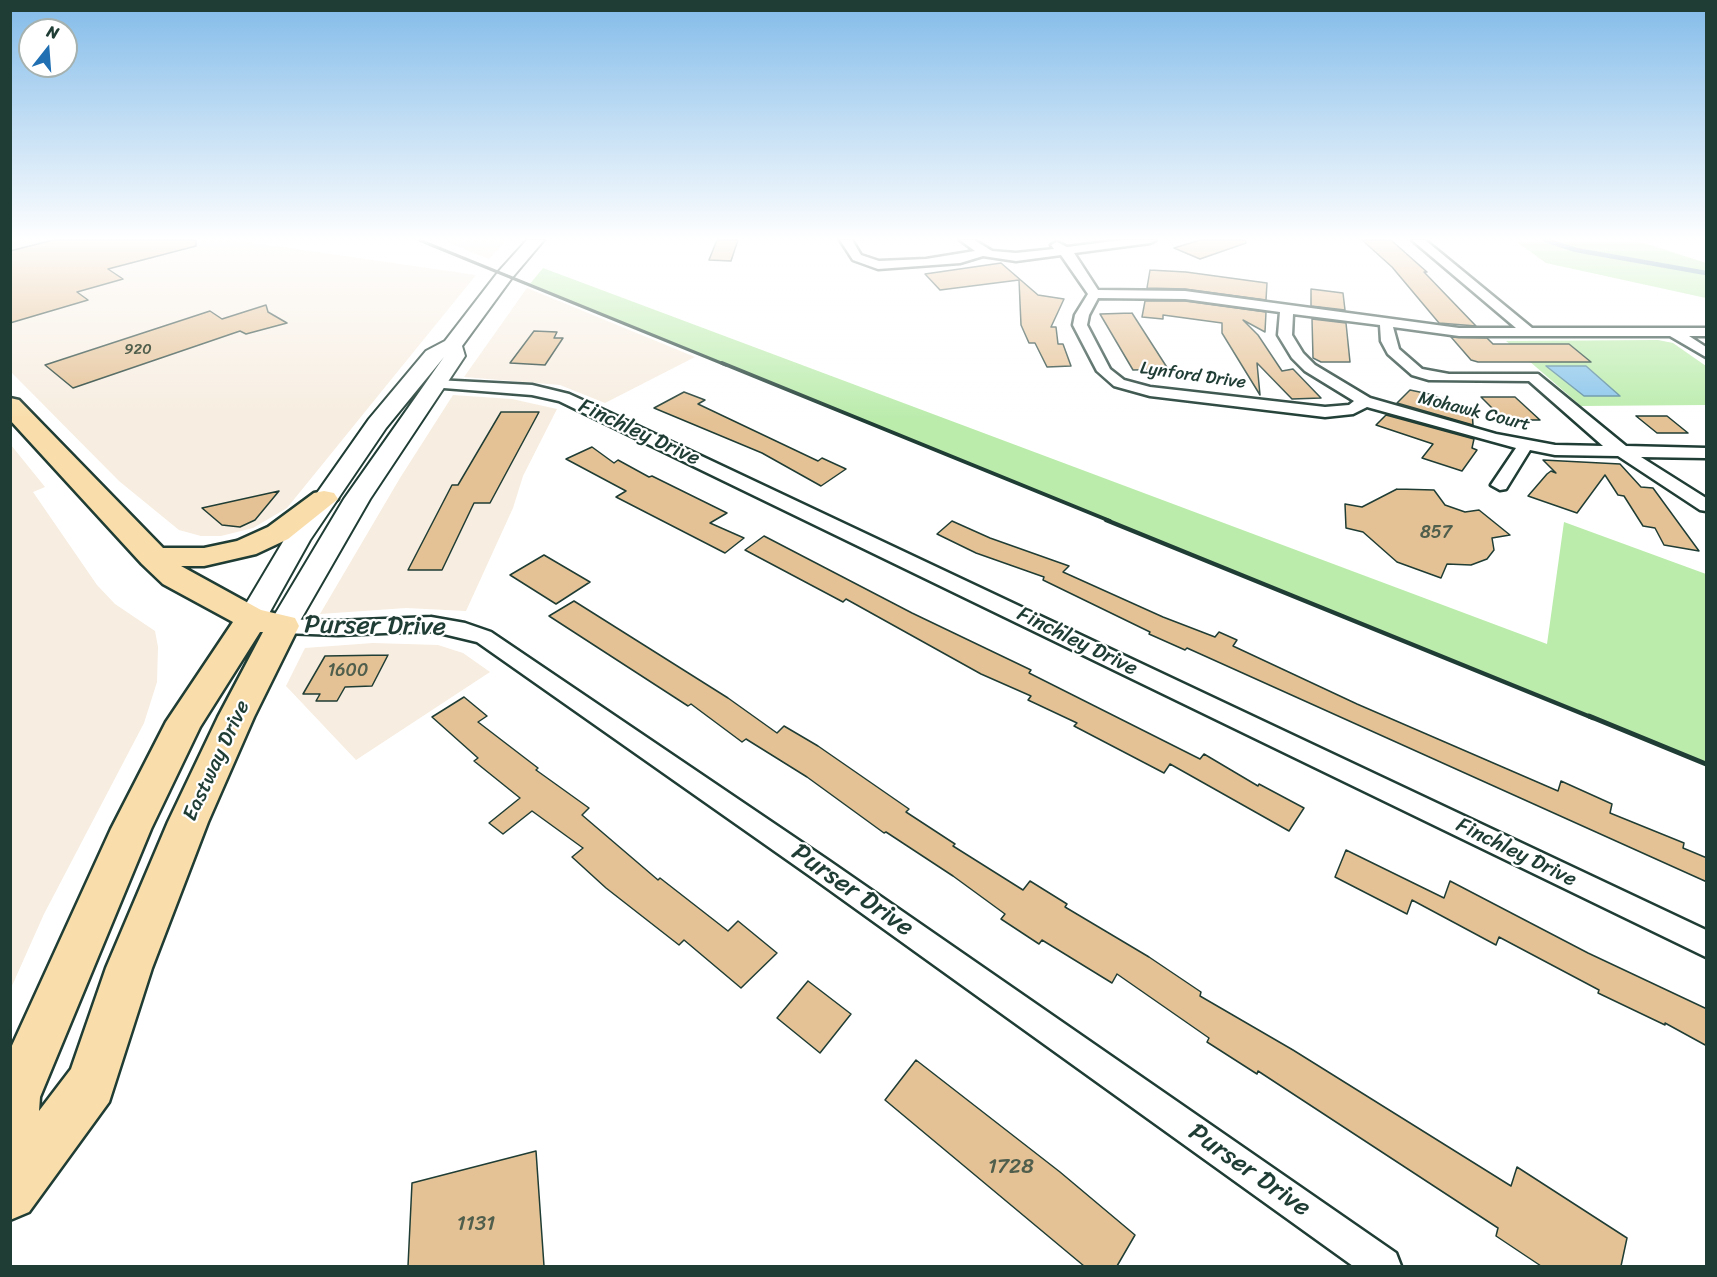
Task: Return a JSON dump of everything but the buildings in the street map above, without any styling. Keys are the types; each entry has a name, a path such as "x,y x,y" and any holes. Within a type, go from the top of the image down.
{"main road":[{"name":"Eastway Drive","path":"10,1193 91,1084 129,968 188,822 236,717 267,622 324,499 377,424 433,355 452,345 486,300"},
{"name":"Eastway Drive","path":"10,1150 15,1097 131,829 184,722 267,622 357,499 455,356 452,345"},
{"path":"10,405 174,577 267,622"},
{"path":"153,557 204,557 246,548 278,533 324,499"}],"street":[{"name":"Lynford Drive","path":"1091,300 1082,315 1080,325 1104,371 1119,383 1150,391 1325,412 1353,409 1365,401"},
{"path":"1213,300 1459,332 1707,332"},
{"path":"1490,300 1529,332"},
{"name":"Mohawk Court","path":"1287,309 1285,335 1297,355 1324,378 1365,401 1431,423 1525,446 1587,453 1707,453"},
{"path":"1386,323 1388,341 1393,351 1417,372 1434,377 1533,377 1606,441 1707,506"},
{"path":"1674,332 1707,353"},
{"name":"Finchley Drive","path":"436,384 520,389 571,400 1707,944"},
{"path":"1500,485 1525,446"},
{"name":"Purser Drive","path":"267,622 338,628 431,624 465,630 484,637 839,882 1383,1266"}],"shaded area":[{"path":"10,300 456,300 287,508 253,528 221,536 201,536 179,530 119,481 11,372"},
{"path":"519,300 555,300 695,357 605,403 560,385 464,377"},
{"path":"453,395 512,399 557,409 523,476 513,508 466,611 406,608 320,614 400,478"},
{"path":"11,445 45,487 33,492 97,585 115,604 155,631 158,647 157,682 144,723 44,914 11,988"},
{"path":"373,643 438,645 463,653 490,672 356,760 286,686 305,648"}],"green space":[{"path":"565,300 627,300 1547,644 1564,522 1706,574 1706,762"},
{"path":"1658,340 1673,343 1706,366 1706,405 1581,406 1506,341"}],"water":[{"path":"1546,366 1586,366 1620,396 1584,396"}],"railway":[{"path":"565,300 726,365"},
{"path":"722,363 1110,521"},
{"path":"1106,520 1593,718"},
{"path":"1589,716 1706,764"}]}
